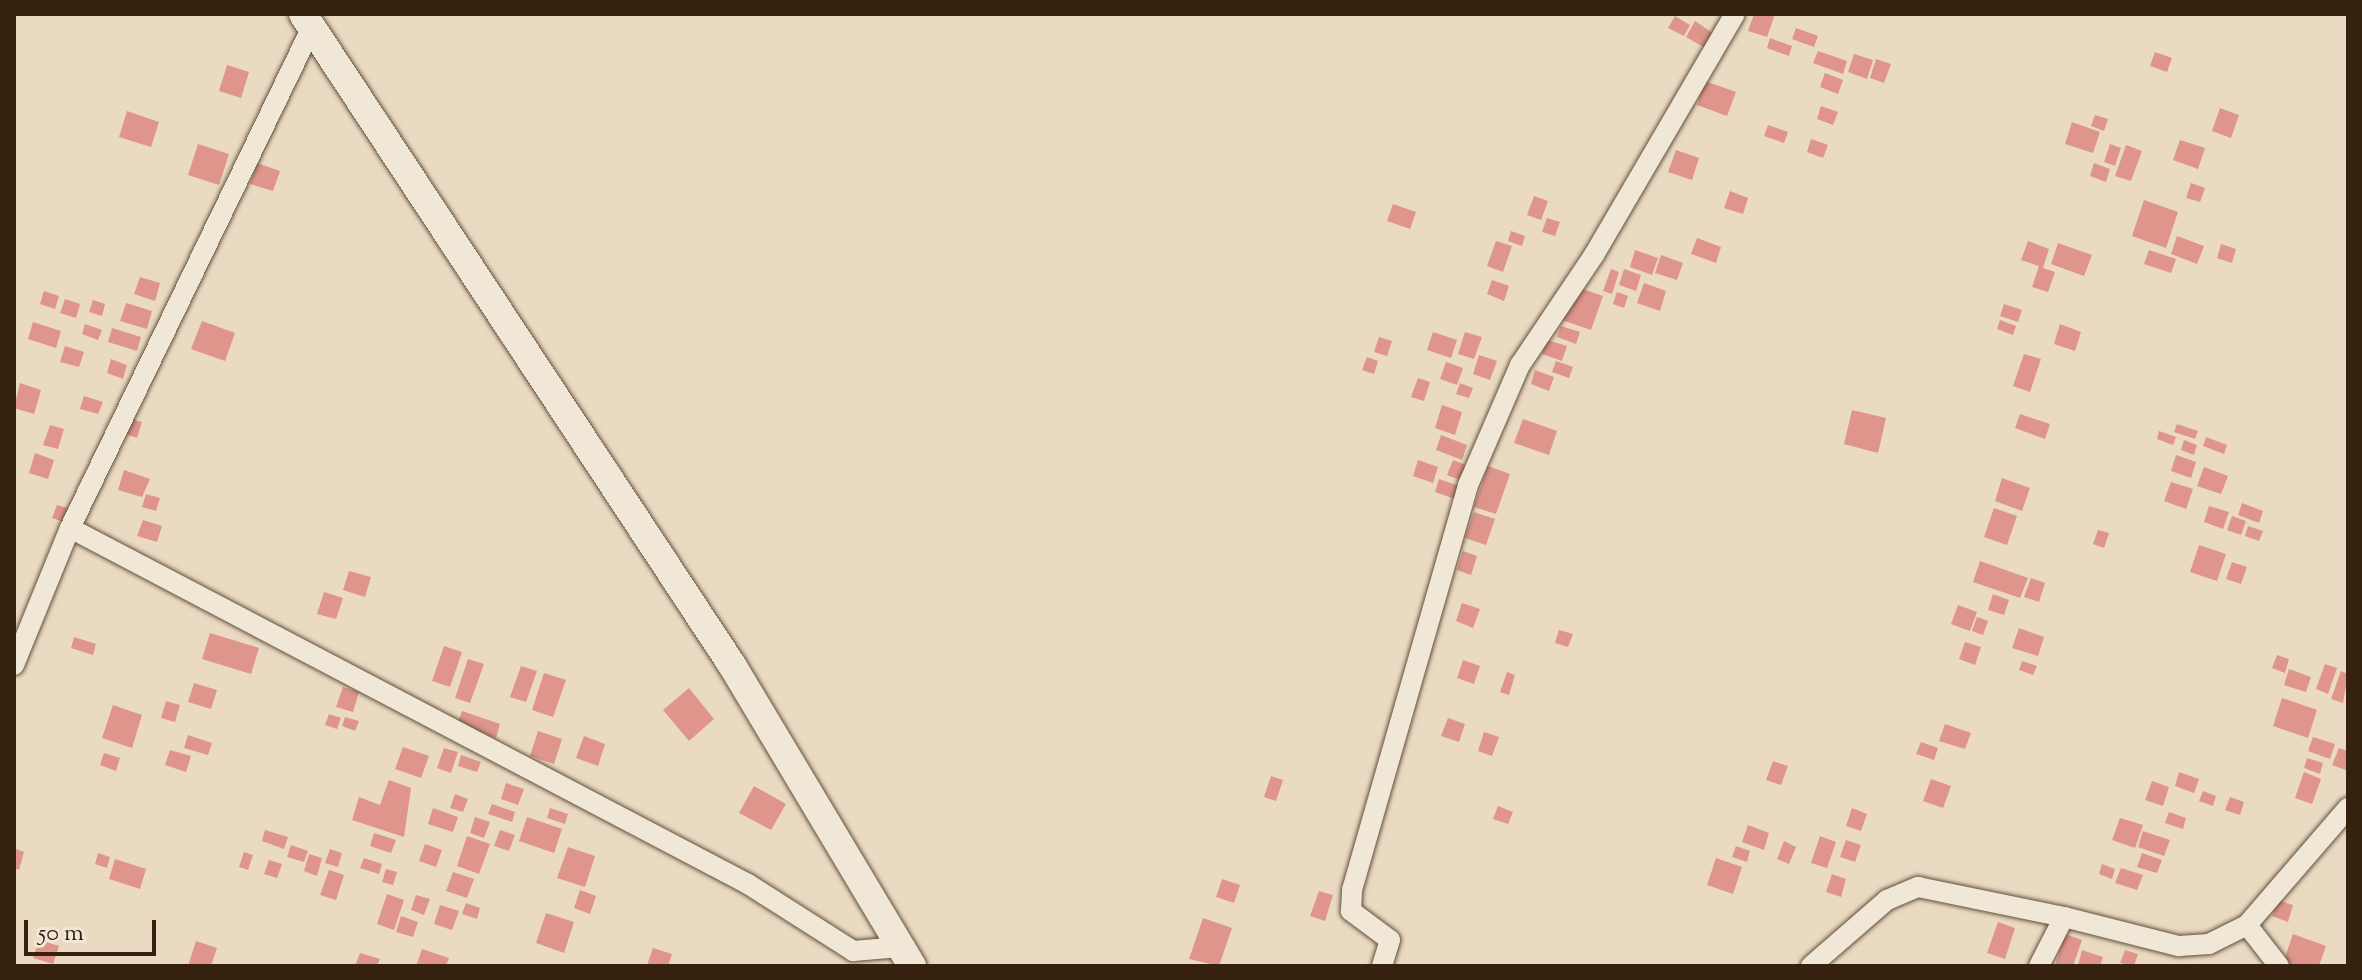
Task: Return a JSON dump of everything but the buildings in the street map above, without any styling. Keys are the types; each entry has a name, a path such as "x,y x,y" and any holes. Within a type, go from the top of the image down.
{"main road":[{"path":"307,20 732,665 906,956"}],"street":[{"path":"1382,966 1390,940 1351,911 1352,890 1468,485 1520,365 1594,255 1735,14"},
{"path":"14,665 70,528 307,20"},
{"path":"70,528 748,884 848,959 906,956"},
{"path":"1811,966 1887,900 1918,887 2064,917 2179,946 2209,944 2247,925 2348,808"},
{"path":"2039,966 2064,917"},
{"path":"2247,925 2279,966"}]}
